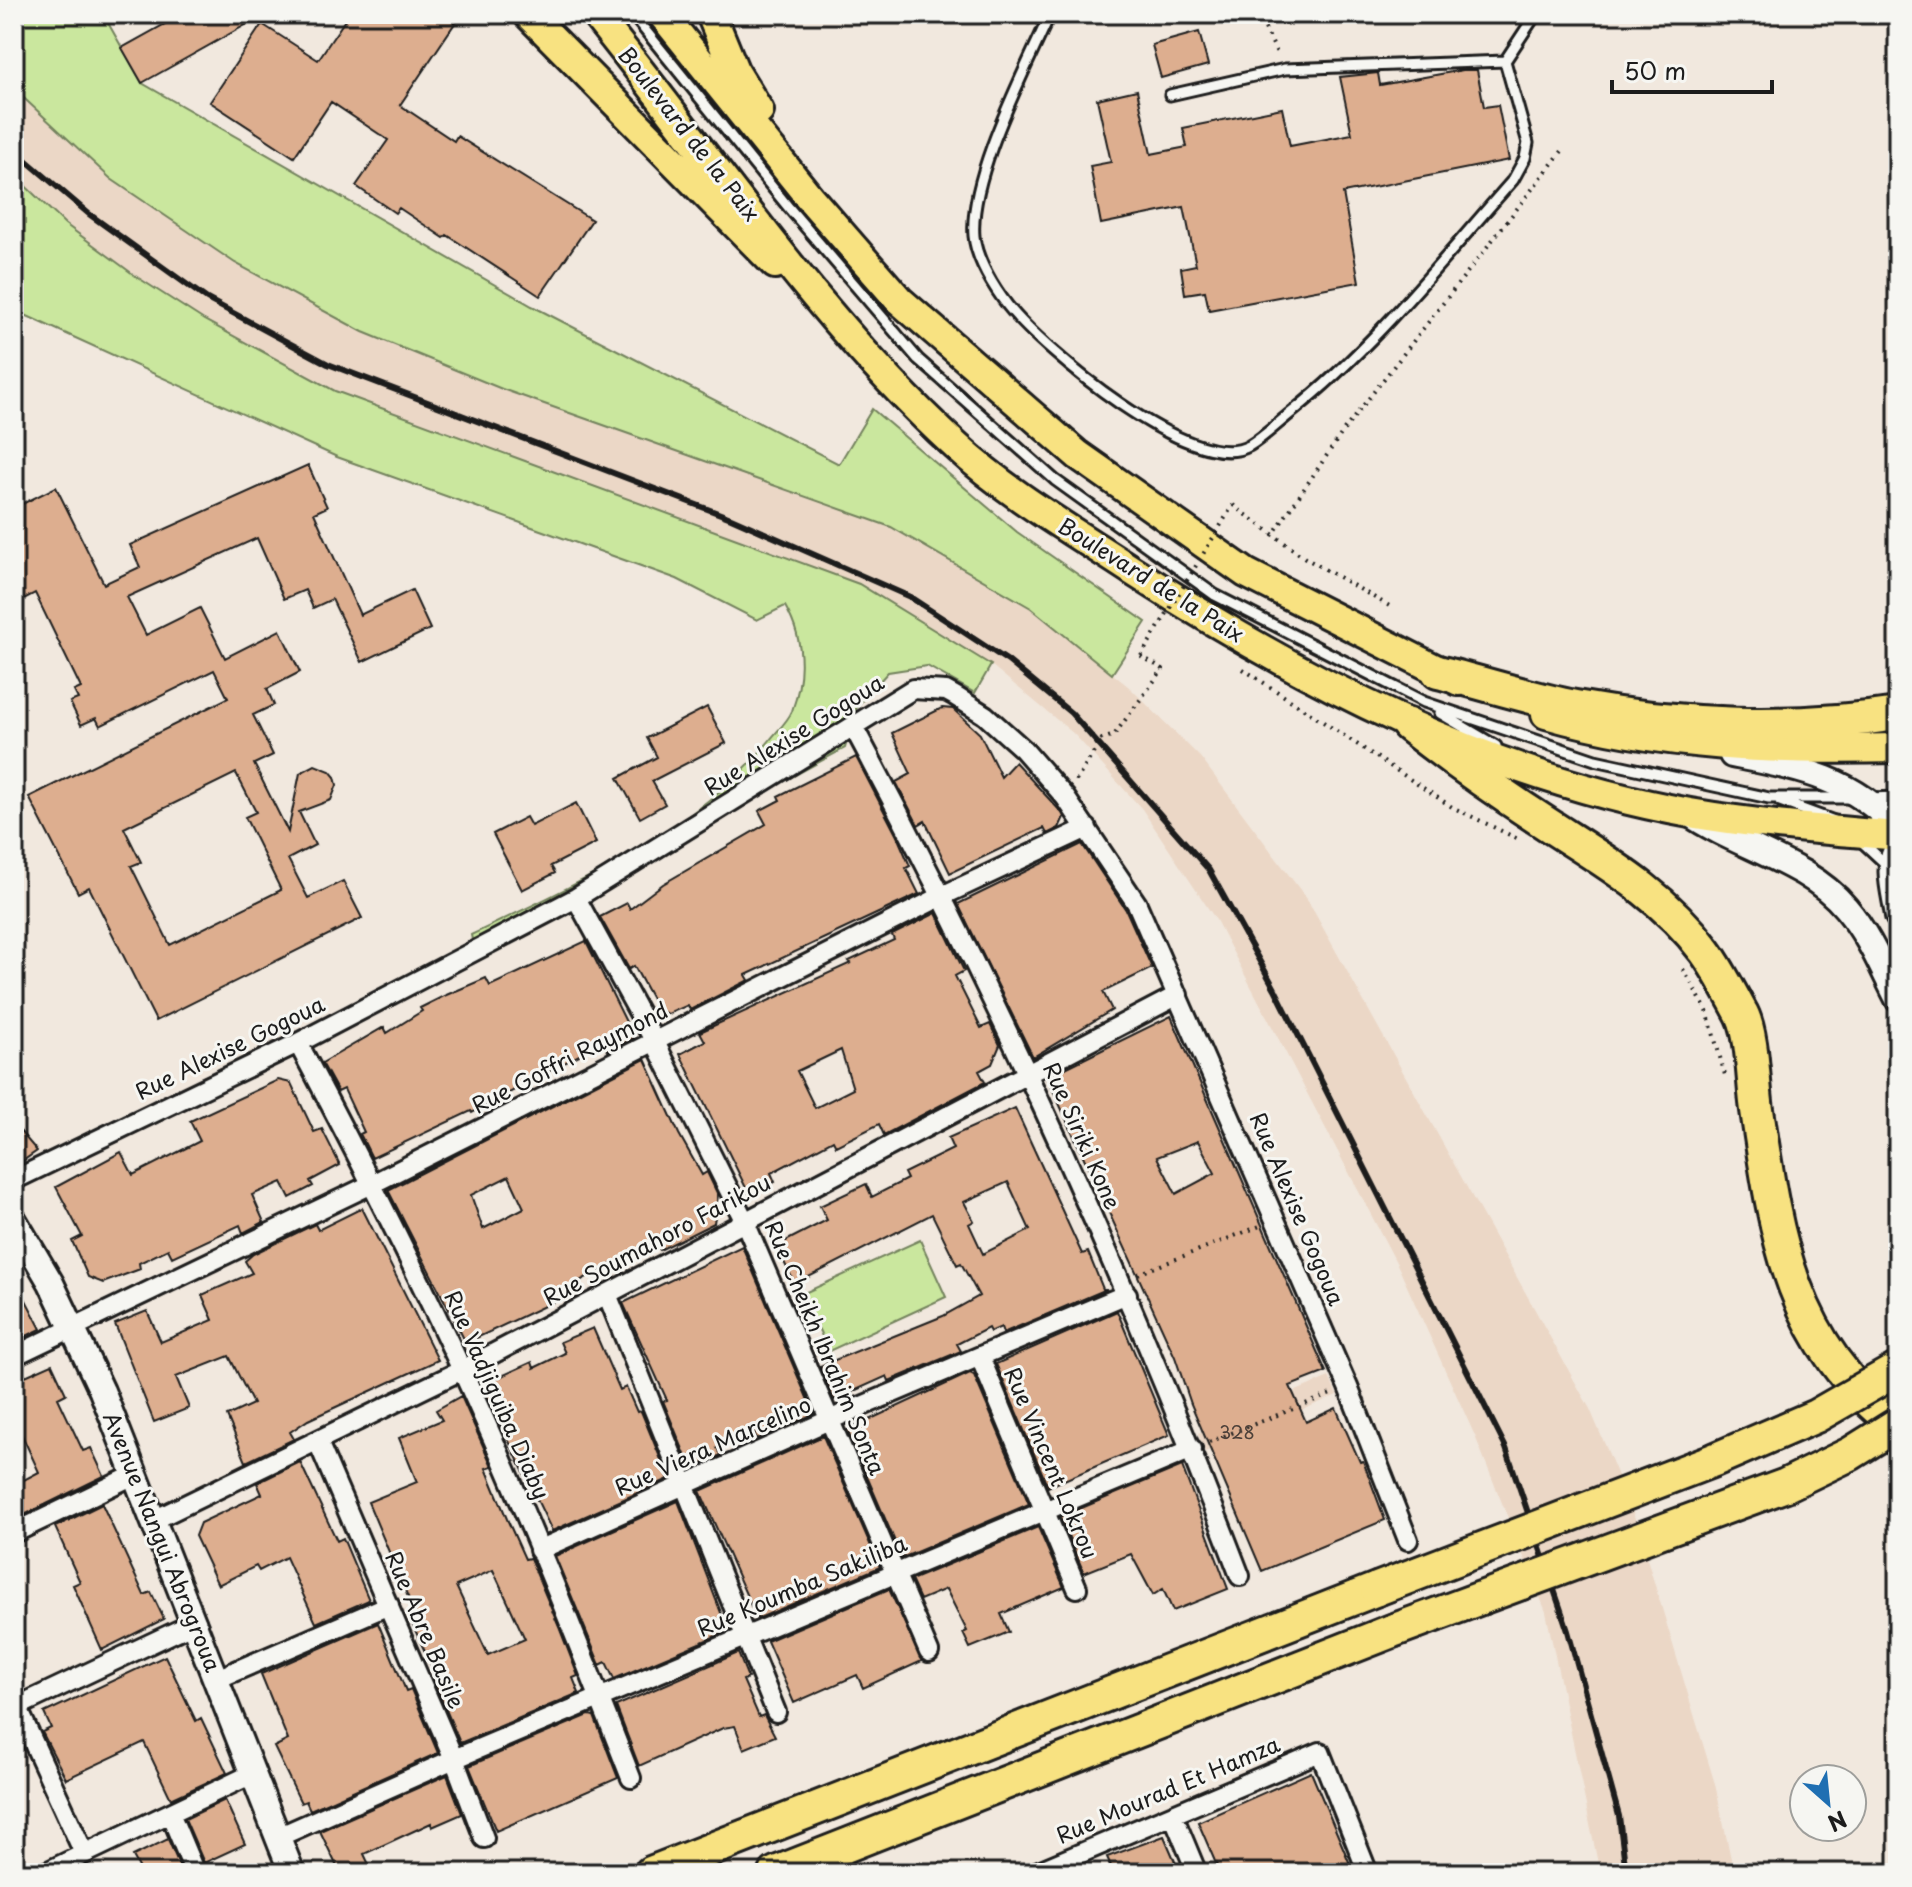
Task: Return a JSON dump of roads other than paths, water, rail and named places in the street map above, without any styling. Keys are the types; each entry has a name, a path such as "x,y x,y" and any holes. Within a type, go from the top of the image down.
{"highway":[{"path":"1438,672 1575,707 1703,723 1866,718 1898,714"},
{"path":"776,1873 1392,1631 1786,1485 1850,1454 1898,1425 1878,1410 1838,1367 1810,1325 1779,1243 1744,1019 1706,952 1665,906 1630,875 1472,775 1416,714"},
{"path":"651,1873 1714,1460 1816,1416 1898,1369"}],"main road":[{"path":"528,14 747,240 821,304"},
{"name":"Boulevard de la Paix","path":"595,14 821,304 958,448 1050,517 1205,616 1340,692 1416,714 1538,772 1686,812 1898,836"},
{"name":"Boulevard de la Paix","path":"662,14 810,198 899,300 1078,455 1246,573 1438,672 1510,704 1585,725 1813,771 1864,798"},
{"path":"711,14 734,70 810,198"},
{"name":"Boulevard de la Paix","path":"1663,740 1764,749 1898,748"},
{"path":"1864,798 1898,829"},
{"path":"1686,812 1715,832 1819,884 1845,907 1870,942 1898,999"},
{"path":"1895,858 1898,916"},
{"name":"Avenue Nangui Abrogroua","path":"14,1220 72,1327 102,1391 196,1622 292,1873"}],"street":[{"name":"Rue Alexise Gogoua","path":"14,1180 298,1043 576,898 913,689 946,691 985,715 1023,749 1065,797 1137,904 1348,1387 1408,1540"},
{"name":"Rue Siriki Kone","path":"854,728 944,895 1027,1074 1124,1288 1192,1449 1240,1576"},
{"name":"Rue Goffri Raymond","path":"14,1356 372,1184 944,895 1087,828"},
{"name":"Rue Cheikh Ibrahim Sonta","path":"576,898 655,1042 744,1220 929,1652"},
{"name":"Rue Soumahoro Farikou","path":"154,1520 462,1370 1178,995"},
{"name":"Rue Vadjiguiba Diaby","path":"298,1043 372,1184 462,1370 631,1778"},
{"name":"Rue Viera Marcelino","path":"539,1550 829,1420 980,1357 1124,1288"},
{"path":"607,1294 776,1712"},
{"name":"Rue Vincent Lokrou","path":"980,1357 1077,1588"},
{"name":"Rue Abre Basile","path":"318,1442 454,1759 484,1838"},
{"name":"Rue Koumba Sakiliba","path":"278,1837 454,1759 1192,1449"},
{"path":"14,1533 134,1475"},
{"path":"217,1679 389,1605"},
{"path":"82,1847 15,1705 196,1622"},
{"name":"Rue Mourad Et Hamza","path":"1034,1873 1320,1752 1368,1873"},
{"path":"44,1873 82,1847 170,1813 252,1774"},
{"path":"170,1813 195,1873"},
{"path":"1173,1815 1197,1873"}],"lane":[{"name":"Boulevard de la Paix","path":"632,14 789,208 918,359 1032,460 1215,595 1416,714 1595,760 1769,798 1898,797"},
{"path":"1050,14 974,204 974,239 987,272 1008,307 1068,362 1149,426 1228,453 1248,446 1314,395 1378,333 1513,180 1528,143 1505,61 1536,14"},
{"path":"1170,95 1285,69 1505,61"},
{"path":"1769,798 1825,814 1895,858"}],"railway":[{"path":"14,150 89,214 207,299 328,364 731,518 910,597 1008,661 1071,713 1209,870 1275,989 1506,1448 1568,1631 1619,1816 1626,1873"}]}
